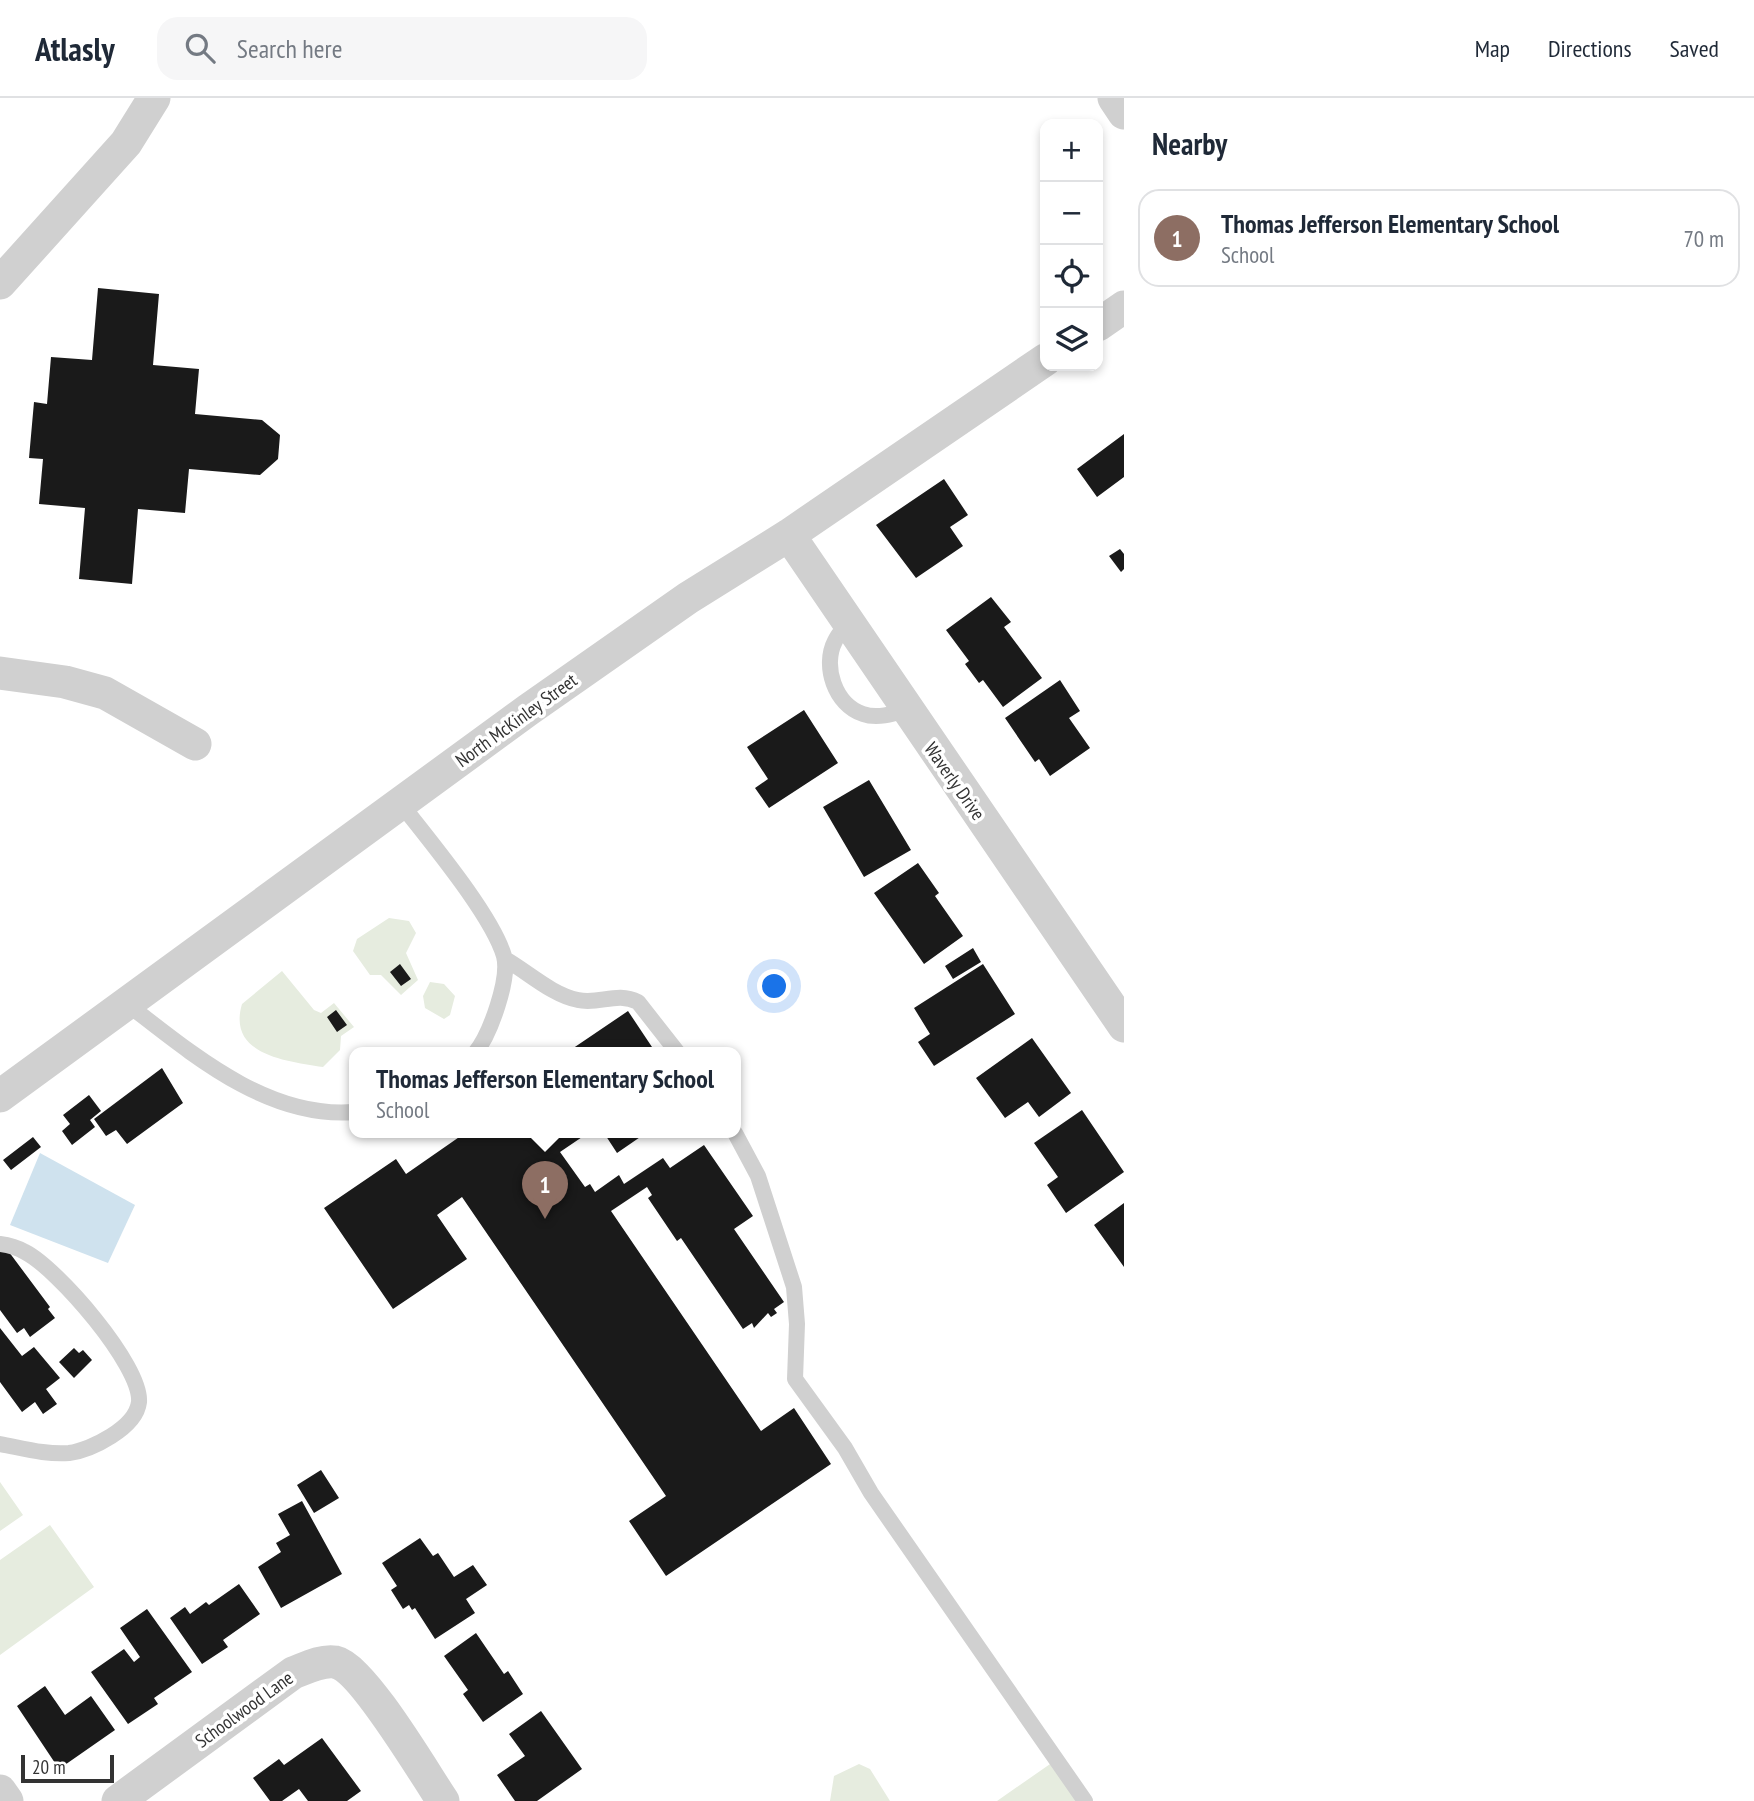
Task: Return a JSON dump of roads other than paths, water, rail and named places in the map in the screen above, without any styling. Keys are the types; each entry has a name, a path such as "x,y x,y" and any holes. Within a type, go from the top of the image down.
{"street":[{"path":"0,284 126,143 155,98"},
{"path":"1114,98 1124,113"},
{"path":"1103,322 1124,307"},
{"name":"North McKinley Street","path":"0,1096 528,710 688,598 789,535 1040,363"},
{"name":"Waverly Drive","path":"789,535 1124,1026"},
{"path":"0,673 65,682 105,693 195,744"},
{"name":"Schoolwood Lane","path":"118,1801 293,1673 312,1665 333,1662 346,1667 365,1685 443,1801"},
{"path":"0,1791 7,1801"}],"lane":[{"path":"848,623 835,641 830,656 832,680 838,691 853,709 866,715 886,715 906,710"},
{"path":"401,804 480,911 505,959 571,998 596,1001 613,996 638,1002 673,1047"},
{"path":"479,1047 493,1024 505,959"},
{"path":"126,1003 182,1047 267,1096 314,1111 349,1112"},
{"path":"738,1138 758,1176 794,1287 797,1324 793,1370 800,1390 845,1448 871,1493 1085,1801"},
{"path":"0,1244 25,1252 45,1266 83,1304 125,1363 134,1380 139,1402 136,1411 123,1427 102,1440 69,1453 0,1444"}],"water":[{"path":"40,1153 135,1205 108,1263 10,1225"}],"place":[{"name":"Thomas Jefferson Elementary School","path":"545,1219"}]}
